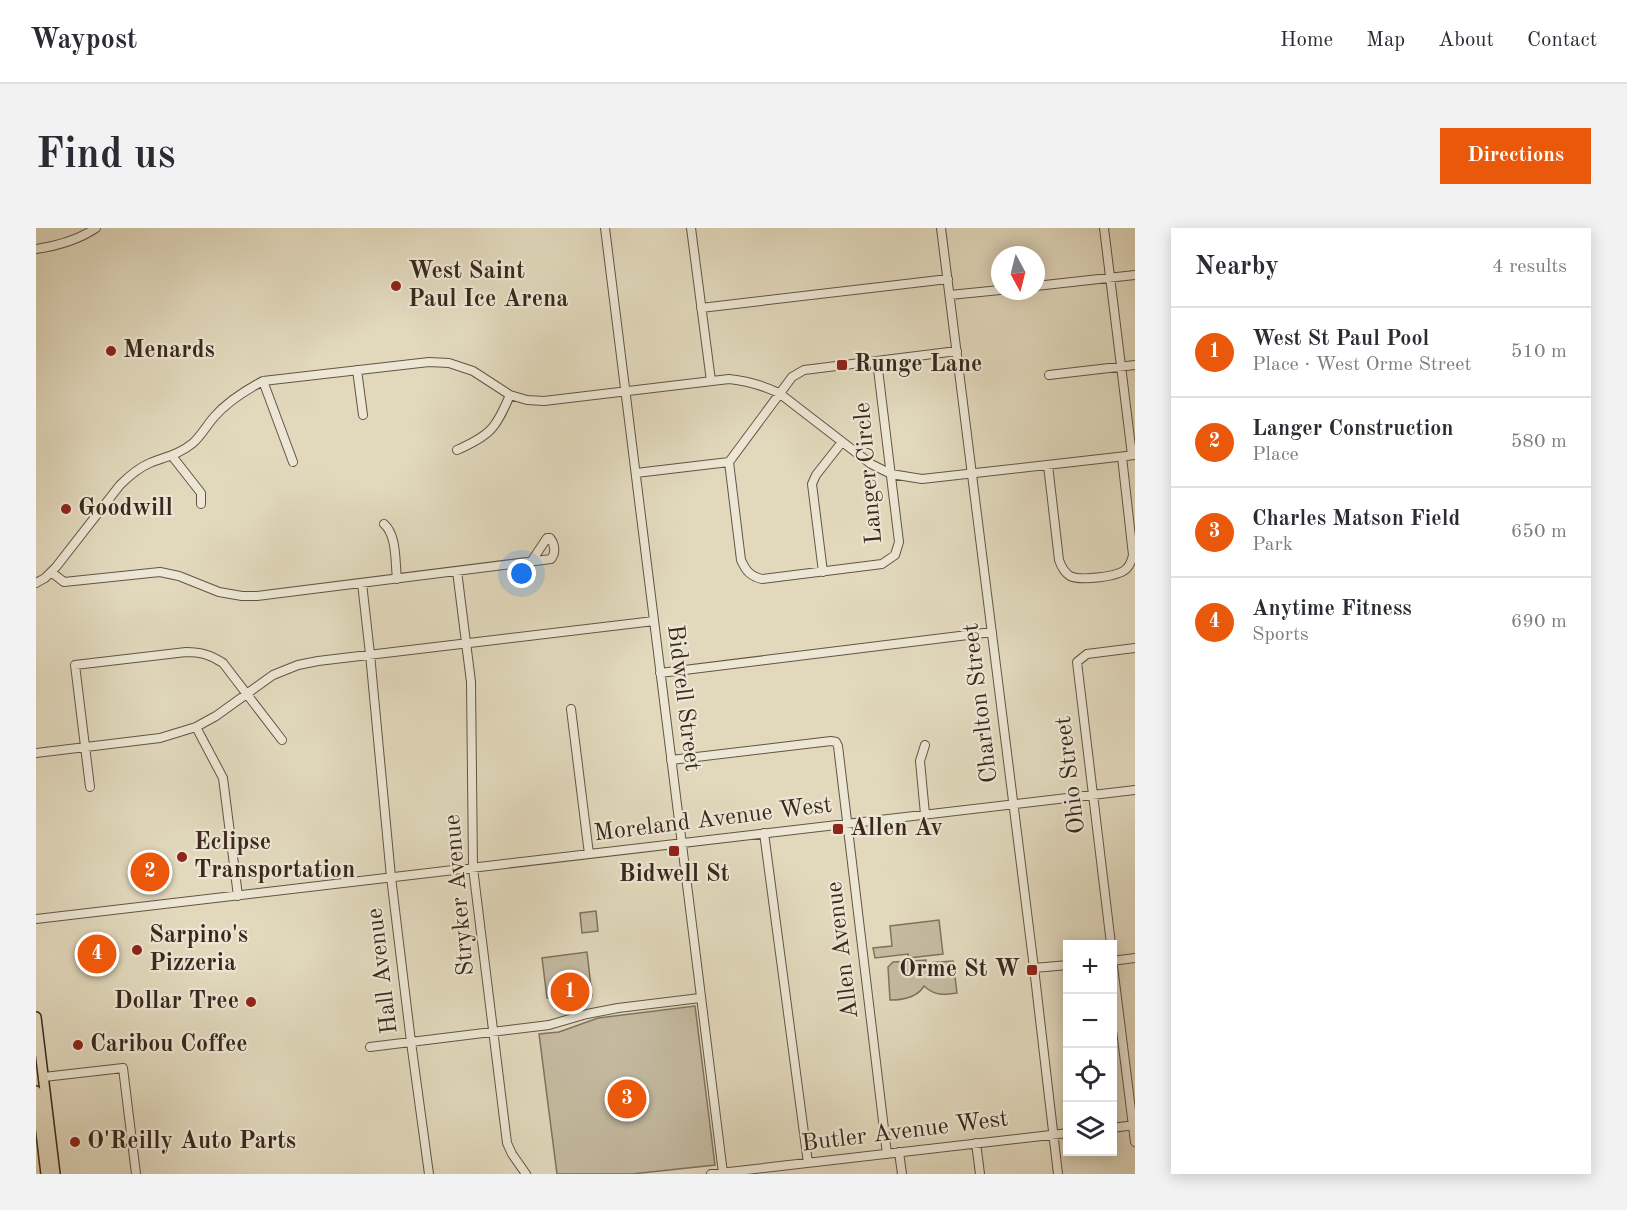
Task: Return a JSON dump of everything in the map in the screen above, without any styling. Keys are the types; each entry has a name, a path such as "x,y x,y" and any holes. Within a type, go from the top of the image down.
{"main road":[{"path":"36,1017 46,1174"},
{"path":"39,1081 55,1174"}],"street":[{"path":"36,249 71,241 96,228"},
{"name":"Bidwell Street","path":"605,228 723,1173"},
{"path":"691,228 711,381"},
{"name":"Charlton Street","path":"941,228 1058,1174"},
{"path":"36,583 51,572 130,475 151,463 172,456 193,443 216,415 245,390 263,381 357,370 429,362 449,363 472,371 510,395 527,400 544,401 729,379 747,380 779,393 871,464 891,474 922,479 1133,455 1104,228"},
{"path":"1045,285 1135,275"},
{"path":"701,308 948,279"},
{"path":"950,295 991,291"},
{"path":"636,473 729,462 792,377 804,370 957,351"},
{"name":"Langer Circle","path":"729,462 741,560 746,571 753,576 762,579 882,564 895,555 899,542 877,361"},
{"path":"1048,375 1135,365"},
{"path":"357,370 363,416"},
{"path":"263,381 293,462"},
{"path":"457,450 478,441 491,431 500,418 510,395"},
{"path":"822,572 812,484 842,442"},
{"path":"172,456 201,493 201,504"},
{"path":"1048,465 1059,560 1062,568 1069,575 1078,579 1114,575 1127,569 1132,561 1122,457"},
{"path":"384,524 390,529 397,579"},
{"path":"51,572 64,582 160,572 179,576 219,592 257,596 531,562"},
{"name":"Stryker Avenue","path":"457,571 471,682 473,868 507,1143 526,1174"},
{"name":"Hall Avenue","path":"362,583 391,877 429,1174"},
{"path":"36,753 160,738 196,727 216,716 273,675 298,665 370,654 654,621"},
{"path":"660,673 992,632"},
{"name":"Ohio Street","path":"1110,940 1077,662 1087,654 1135,648"},
{"path":"90,787 75,664 186,652 199,652 212,656 223,663 282,740"},
{"path":"571,709 588,854"},
{"path":"196,727 223,778 238,896"},
{"name":"Allen Avenue","path":"671,760 836,742 887,1154"},
{"path":"925,745 920,761 925,814"},
{"name":"Moreland Avenue West","path":"36,920 1135,790"},
{"path":"764,833 808,1163"},
{"path":"1117,960 1135,958"},
{"path":"1034,968 1063,965"},
{"path":"1117,992 1135,1142"},
{"path":"370,1047 549,1026 587,1014 618,1008 700,998"},
{"path":"39,1081 123,1068 136,1174"},
{"path":"1117,1128 1134,1126"},
{"name":"Butler Avenue West","path":"711,1174 1063,1134"},
{"path":"976,1143 980,1174"},
{"path":"899,1152 902,1174"}],"shaded area":[{"path":"596,911 598,931 582,933 580,913"},
{"path":"939,920 943,954 909,958 908,954 875,958 873,948 892,946 890,926"},
{"path":"587,952 592,996 564,1001 563,999 556,1000 555,997 547,998 542,958"},
{"path":"926,960 926,963 953,961 957,993 939,994 924,986 909,998 890,1000 888,967 893,962"},
{"path":"695,1006 715,1165 632,1174 557,1174 539,1034 559,1032 598,1018"}],"place":[{"name":"West Saint Paul Ice Arena","path":"396,286"},
{"name":"Menards","path":"111,351"},
{"name":"Runge Lane","path":"842,365"},
{"name":"Goodwill","path":"66,509"},
{"name":"Allen Av","path":"838,829"},
{"name":"Bidwell St","path":"674,851"},
{"name":"Eclipse Transportation","path":"182,857"},
{"name":"Langer Construction","path":"150,872"},
{"name":"Sarpino's Pizzeria","path":"137,950"},
{"name":"Anytime Fitness","path":"97,954"},
{"name":"Orme St W","path":"1032,970"},
{"name":"West St Paul Pool","path":"570,992"},
{"name":"Dollar Tree","path":"251,1002"},
{"name":"Caribou Coffee","path":"78,1045"},
{"name":"Charles Matson Field","path":"627,1099"},
{"name":"O'Reilly Auto Parts","path":"75,1142"}]}
